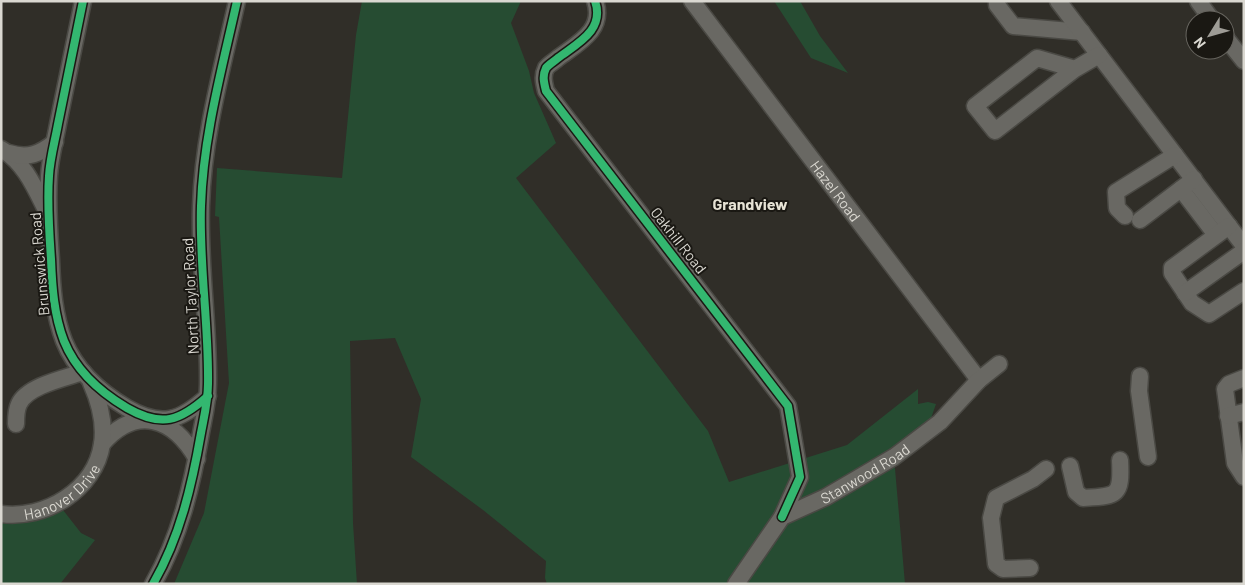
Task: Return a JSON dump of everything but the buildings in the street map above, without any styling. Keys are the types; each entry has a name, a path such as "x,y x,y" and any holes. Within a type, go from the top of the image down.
{"street":[{"name":"Brunswick Road","path":"83,1 49,174 48,214 52,286 57,320 65,342 86,377 111,399 134,412 154,420 178,418 188,414 208,396"},
{"name":"North Taylor Road","path":"153,584 162,570 186,506 197,459 208,396 206,318 201,266 202,185 212,117 237,1"},
{"name":"Oakhill Road","path":"595,1 598,18 594,27 589,34 547,67 543,79 546,91 788,406 800,478 782,517"},
{"name":"Hazel Road","path":"692,1 979,380"},
{"path":"997,1 997,5 1013,26 1082,32"},
{"path":"1058,1 1194,179 1222,230"},
{"path":"1235,50 1244,61"},
{"path":"1075,69 1037,58 975,106 995,131 1075,69 1100,55"},
{"path":"5,151 21,157 34,155 55,142"},
{"path":"5,151 26,173 48,214"},
{"path":"1175,155 1116,192 1117,208 1133,218 1194,179"},
{"path":"1181,189 1222,230 1244,246"},
{"path":"1222,230 1172,268 1172,273 1192,303 1209,314 1244,291"},
{"path":"1185,293 1244,251"},
{"name":"Stanwood Road","path":"782,517 826,497 894,457 940,422 979,380 999,364"},
{"path":"1140,376 1139,391 1148,457"},
{"path":"16,424 18,406 21,399 40,386 86,377"},
{"name":"Hanover Drive","path":"86,377 100,408 102,444"},
{"path":"1244,378 1229,384 1225,390 1236,414 1235,463 1244,477"},
{"path":"154,420 178,433 187,442 197,459"},
{"name":"Hanover Drive","path":"1,514 26,515 59,503 86,478 102,444 111,434 137,421 154,420"},
{"path":"1070,466 1076,492 1083,498 1110,497 1117,493 1121,483 1120,460"},
{"path":"1030,568 1003,569 996,564 991,518 996,498 1033,479 1046,469"},
{"path":"736,584 782,517"}],"green space":[{"path":"362,1 521,1 511,23 529,71 534,93 556,143 516,178 708,431 729,482 847,445 918,389 918,404 928,402 936,404 929,424 894,457 905,584 547,584 545,578 546,561 483,510 411,457 421,399 395,338 350,341 353,523 357,584 174,584 204,513 229,383 219,217 215,216 217,168 342,178 356,35"},
{"path":"774,1 800,1 820,36 848,73 811,58"},
{"path":"63,510 81,533 95,540 60,584 1,584 1,521 18,523 33,521"}],"cycle path":[{"path":"83,1 49,176 48,197 52,280 54,301 64,341 75,362 98,388 117,402 139,414 161,420 170,419 198,405 208,396"},
{"path":"153,584 171,548 184,510 194,472 207,403 208,362 201,251 201,206 209,129 237,1"},
{"path":"595,1 597,11 593,28 581,41 546,68 544,77 546,91 788,406 800,477 782,517"}],"district":[{"name":"Grandview","path":"750,203"}]}
